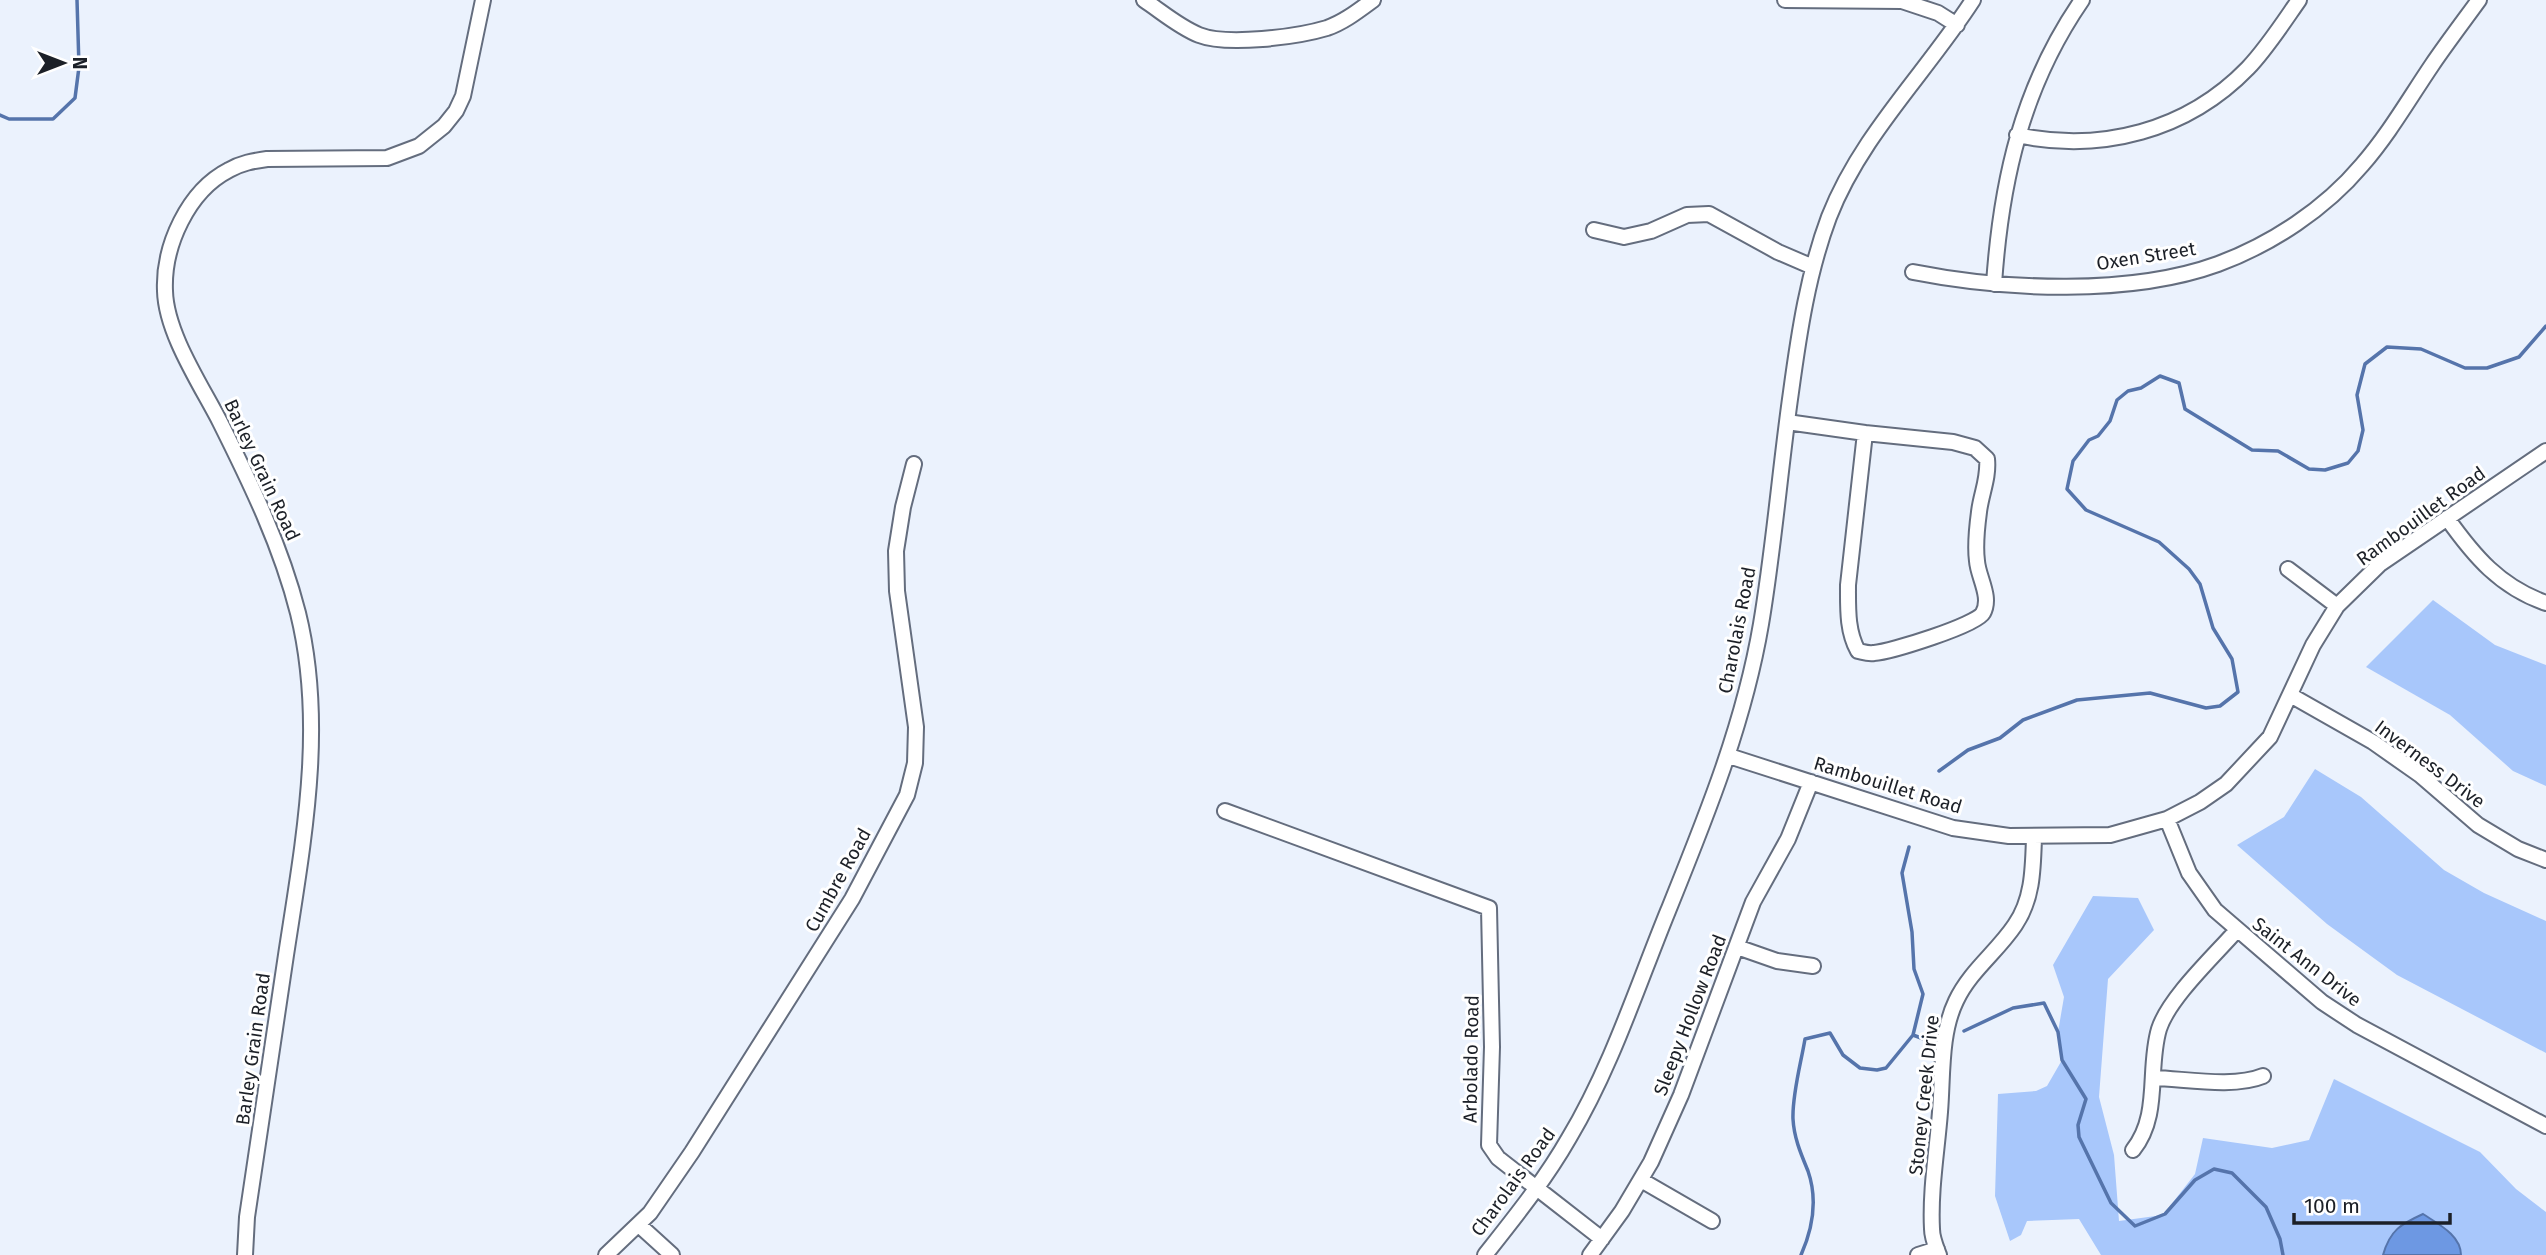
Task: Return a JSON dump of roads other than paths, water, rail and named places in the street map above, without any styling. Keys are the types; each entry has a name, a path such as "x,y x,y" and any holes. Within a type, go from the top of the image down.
{"street":[{"name":"Barley Grain Road","path":"245,1255 247,1217 303,841 312,750 309,692 298,614 276,542 252,487 171,327 164,290 168,254 197,196 227,171 247,162 267,159 387,158 419,146 457,111 463,96 483,0"},
{"path":"1144,0 1200,36 1222,41 1276,37 1326,28 1353,15 1373,0"},
{"path":"1785,0 1902,1 1938,13 1957,25"},
{"name":"Charolais Road","path":"1485,1255 1537,1189 1570,1137 1610,1055 1729,756 1753,670 1797,344 1821,238 1845,180 1888,115 1973,0"},
{"path":"1994,284 2002,205 2025,108 2037,80 2082,0"},
{"path":"2017,135 2062,143 2114,139 2169,123 2196,110 2224,90 2249,67 2299,0"},
{"name":"Oxen Street","path":"1913,272 1994,284 2088,284 2158,278 2218,264 2305,218 2361,167 2386,136 2479,0"},
{"path":"1594,230 1624,237 1651,231 1687,215 1709,214 1777,252 1813,267"},
{"path":"1787,422 1953,442 1975,448 1987,459 1988,468 1979,510 1977,562 1986,597 1984,612 1977,620 1966,625 1899,648 1873,653 1858,651 1850,639 1848,608 1848,585 1865,433"},
{"name":"Rambouillet Road","path":"1729,756 1953,828 2034,837 2110,835 2167,819 2200,802 2226,784 2270,737 2292,696 2313,645 2337,606 2380,564 2546,451"},
{"name":"Cumbre Road","path":"606,1255 639,1225 692,1152 852,899 907,795 915,763 916,727 897,591 896,551 914,464"},
{"path":"2447,518 2472,552 2500,580 2527,597 2546,603"},
{"path":"2288,569 2337,606"},
{"name":"Inverness Drive","path":"2292,696 2373,742 2420,775 2478,825 2518,849 2546,860"},
{"name":"Sleepy Hollow Road","path":"1590,1255 1641,1180 1681,1095 1753,902 1761,883 1788,839 1811,782"},
{"name":"Arbolado Road","path":"1225,811 1489,908 1492,1048 1489,1145 1498,1158 1602,1239"},
{"name":"Saint Ann Drive","path":"2167,819 2197,888 2214,910 2322,1002 2357,1025 2546,1126"},
{"name":"Stoney Creek Drive","path":"1938,1252 1932,1233 1932,1198 1950,1016 1977,968 2015,925 2024,908 2033,872 2034,837"},
{"path":"2133,1150 2146,1128 2150,1112 2156,1042 2166,1015 2236,930"},
{"path":"1737,947 1777,961 1813,966"},
{"path":"2154,1077 2236,1082 2263,1076"},
{"path":"1641,1180 1712,1221"},
{"path":"639,1225 672,1255"},
{"path":"1918,1255 1938,1252"}],"waterway":[{"path":"0,115 9,119 53,119 75,98 79,67 77,0"},
{"path":"1939,771 1968,750 2000,738 2023,720 2077,700 2150,693 2206,708 2220,706 2238,692 2232,659 2213,628 2200,584 2189,569 2159,542 2086,510 2067,489 2073,461 2089,440 2098,436 2110,421 2117,400 2128,391 2141,388 2160,376 2179,383 2185,409 2252,450 2278,451 2309,469 2325,470 2348,463 2358,451 2363,430 2357,395 2365,364 2387,347 2421,349 2465,368 2487,368 2519,357 2546,326"},
{"path":"1801,1255 1809,1235 1813,1203 1811,1182 1796,1139 1793,1119 1795,1089 1805,1039 1830,1033 1843,1055 1860,1068 1877,1070 1886,1068 1913,1035 1923,994 1914,969 1912,932 1902,873 1909,847"},
{"path":"1964,1031 2013,1008 2044,1003 2058,1032 2062,1060 2086,1099 2078,1125 2079,1137 2111,1203 2135,1226 2165,1214 2195,1180 2214,1169 2232,1173 2266,1207 2280,1239 2283,1255"},
{"path":"1913,1035 1929,1041"}]}
